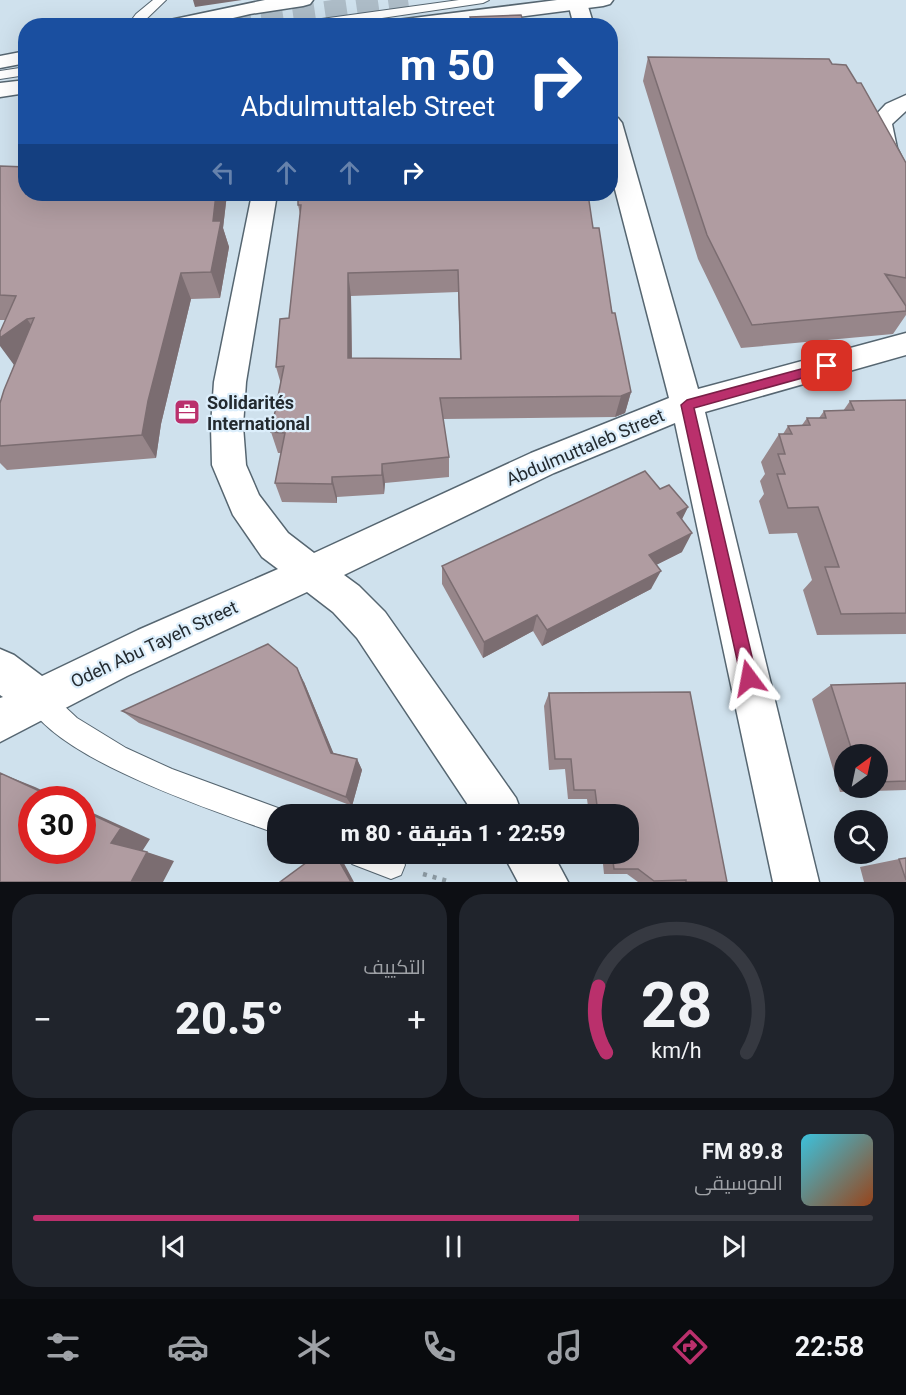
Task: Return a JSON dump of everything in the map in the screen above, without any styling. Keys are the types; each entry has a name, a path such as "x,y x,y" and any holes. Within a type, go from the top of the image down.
{"street":[{"path":"206,18 303,0"},
{"path":"460,18 603,0"},
{"path":"578,3 582,18"},
{"path":"0,62 18,59"},
{"path":"0,90 18,87"},
{"path":"906,102 894,108 880,122 880,131 892,166 906,186"},
{"path":"618,152 687,405 796,882"},
{"path":"263,201 231,382 227,426 229,465 245,504 275,545 346,599 371,625 493,804"},
{"name":"Abdulmuttaleb Street","path":"310,573 575,448 687,405 906,344"},
{"name":"Odeh Abu Tayeh Street","path":"0,721 38,699 138,650 310,573"},
{"path":"0,669 38,699"},
{"path":"533,864 545,882"}],"lane":[{"path":"138,18 160,0"},
{"path":"356,18 483,0"},
{"path":"0,75 18,72"},
{"path":"38,699 67,726 101,748 139,768 267,817"}],"building":[{"path":"521,15 522,18 470,18"},
{"path":"648,57 829,59 832,64 846,65 857,83 861,83 906,163 906,278 885,274 906,306 906,311 752,325 707,235"},
{"path":"0,166 18,167 18,201 215,201 213,221 221,221 211,272 181,273 148,401 142,435 0,446 0,403 34,318 27,319 0,338 0,332 16,296 0,295"},
{"path":"298,201 589,201 593,228 599,228 612,313 615,313 631,392 621,396 440,398 449,457 382,464 382,475 332,477 332,484 275,483 285,433 271,432 284,366 276,367 280,319 289,318 301,205 298,205","holes":["458,270 461,359 348,358 348,273"]},
{"path":"906,400 906,613 841,614 825,567 839,567 818,507 788,508 777,474 785,474 778,454 785,454 779,434 792,434 788,426 810,425 807,418 826,418 824,411 854,410 850,401"},
{"path":"645,471 660,489 669,485 688,507 677,513 692,533 649,555 661,571 547,630 537,615 484,642 442,566"},
{"path":"268,644 297,668 331,753 357,759 346,797 122,711"},
{"path":"906,683 906,781 888,782 888,744 850,744 831,685"},
{"path":"690,692 727,882 654,881 638,869 614,869 613,864 639,864 639,804 597,804 595,790 574,790 571,759 555,759 549,693"},
{"path":"0,773 28,786 18,786 18,864 96,864 96,816 121,828 111,843 147,852 131,882 0,882"},
{"path":"906,858 906,880 899,859"},
{"path":"304,864 341,864 351,882 280,882"}],"tunnel":[{"path":"285,18 408,0"}],"place":[{"name":"Solidarités International","path":"187,412"}],"route":[{"path":"749,678 687,405 827,366"}]}
